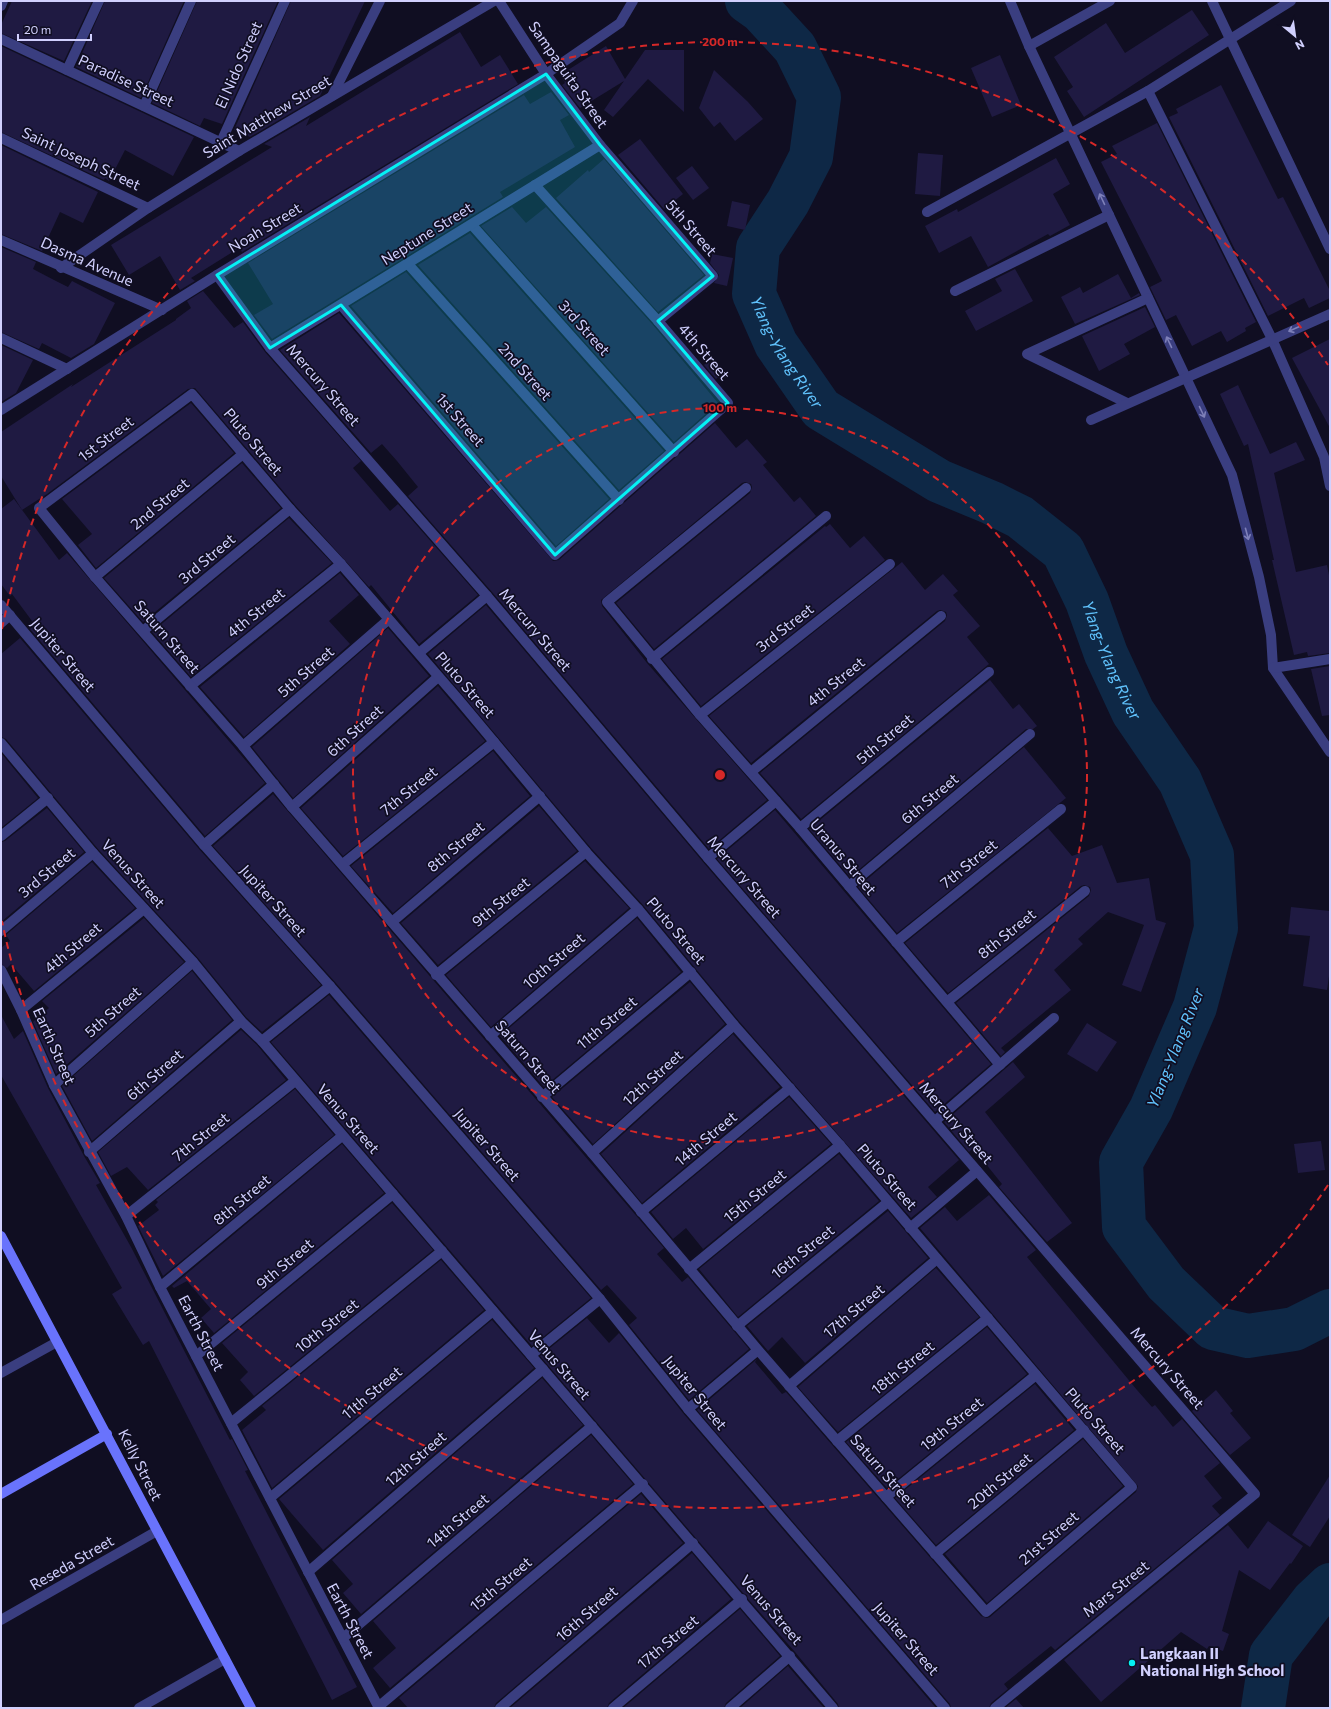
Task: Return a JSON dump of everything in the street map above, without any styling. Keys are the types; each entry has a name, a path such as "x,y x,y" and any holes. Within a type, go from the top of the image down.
{"street":[{"path":"1,6 3,1"},
{"path":"67,70 99,1"},
{"path":"144,106 191,1"},
{"name":"El Nido Street","path":"221,142 285,1"},
{"path":"332,96 380,1"},
{"name":"Saint Matthew Street","path":"61,268 148,208 239,151 494,1"},
{"name":"Sampaguita Street","path":"499,1 546,74 600,145"},
{"name":"Noah Street","path":"1,410 217,275 546,74 620,22 633,1"},
{"path":"1010,1 1029,46 1232,475 1259,578 1271,635 1273,668 1330,752"},
{"path":"1029,46 1110,1"},
{"path":"1212,1 1330,249"},
{"path":"927,212 1148,90 1291,1"},
{"name":"Paradise Street","path":"1,39 239,151"},
{"path":"1148,90 1272,339 1324,457 1330,486"},
{"name":"Saint Joseph Street","path":"1,138 148,208"},
{"name":"Neptune Street","path":"270,348 600,145"},
{"name":"5th Street","path":"600,145 713,276 658,321"},
{"name":"4th Street","path":"534,185 658,321 728,403 555,555"},
{"path":"955,291 1109,215"},
{"name":"3rd Street","path":"472,224 674,452"},
{"name":"Dasma Avenue","path":"1,240 61,268 162,310"},
{"name":"2nd Street","path":"408,264 619,500"},
{"name":"Mercury Street","path":"217,275 270,348 487,596 708,858 1255,1494"},
{"path":"1127,404 1027,354 1148,298"},
{"name":"1st Street","path":"341,305 555,555"},
{"path":"1091,420 1330,314"},
{"path":"1,338 67,369"},
{"name":"1st Street","path":"39,508 192,394"},
{"name":"Pluto Street","path":"192,394 290,509 341,564 388,620 419,653 586,852 638,909 734,1025 840,1145 1132,1487"},
{"name":"2nd Street","path":"95,577 244,454"},
{"name":"Uranus Street","path":"746,488 607,602 652,659 800,828 948,1001 1000,1065"},
{"name":"Saturn Street","path":"39,508 95,577 144,631 243,746 292,807 343,864 436,975 592,1153 758,1350 986,1612"},
{"name":"3rd Street","path":"144,631 290,509"},
{"path":"652,659 826,516"},
{"name":"4th Street","path":"190,686 341,564"},
{"name":"3rd Street","path":"700,715 890,564"},
{"name":"Pluto Street","path":"419,653 487,596"},
{"name":"Jupiter Street","path":"1,605 204,845 330,986 600,1299 688,1409 946,1708"},
{"path":"1,623 10,615"},
{"name":"4th Street","path":"751,772 941,616"},
{"name":"5th Street","path":"243,746 388,620"},
{"path":"1273,668 1330,659"},
{"name":"5th Street","path":"800,828 989,672"},
{"name":"6th Street","path":"292,807 438,677"},
{"name":"6th Street","path":"849,886 1030,734"},
{"name":"7th Street","path":"343,864 494,742"},
{"name":"Venus Street","path":"1,743 93,853 193,962 241,1021 262,1041 342,1136 742,1599 833,1708"},
{"path":"204,845 274,784"},
{"name":"8th Street","path":"392,922 540,796"},
{"path":"1,836 48,798"},
{"path":"708,858 776,801"},
{"name":"7th Street","path":"896,942 1061,809"},
{"name":"9th Street","path":"436,975 586,852"},
{"name":"3rd Street","path":"1,931 93,853"},
{"name":"8th Street","path":"948,1001 1086,891"},
{"name":"4th Street","path":"21,1010 144,909"},
{"name":"10th Street","path":"490,1036 638,909"},
{"name":"5th Street","path":"54,1085 193,962"},
{"name":"Earth Street","path":"1,970 21,1010 54,1085 89,1152 126,1216 196,1356 379,1707"},
{"name":"11th Street","path":"542,1097 691,972"},
{"path":"262,1041 330,986"},
{"path":"935,1122 1054,1018"},
{"name":"6th Street","path":"89,1152 241,1021"},
{"name":"12th Street","path":"592,1153 734,1025"},
{"name":"7th Street","path":"126,1216 295,1081"},
{"name":"14th Street","path":"641,1212 790,1088"},
{"name":"8th Street","path":"160,1286 342,1136"},
{"name":"15th Street","path":"689,1269 840,1145"},
{"name":"Pluto Street","path":"910,1228 977,1171"},
{"name":"9th Street","path":"196,1356 393,1194"},
{"name":"16th Street","path":"738,1326 888,1202"},
{"name":"Kelly Street","path":"1,1236 251,1708"},
{"name":"10th Street","path":"231,1423 442,1251"},
{"name":"17th Street","path":"789,1386 937,1259"},
{"path":"531,1355 600,1299"},
{"name":"11th Street","path":"270,1498 493,1311"},
{"name":"18th Street","path":"837,1441 988,1318"},
{"path":"1,1373 57,1342"},
{"path":"688,1409 758,1350"},
{"name":"12th Street","path":"308,1572 543,1369"},
{"name":"19th Street","path":"886,1497 1036,1375"},
{"name":"14th Street","path":"343,1638 592,1426"},
{"name":"20th Street","path":"935,1554 1084,1430"},
{"path":"1,1494 107,1434"},
{"name":"15th Street","path":"379,1707 643,1484"},
{"name":"21st Street","path":"986,1612 1132,1487"},
{"name":"Mars Street","path":"995,1708 1255,1494"},
{"name":"Reseda Street","path":"1,1620 157,1531"},
{"name":"16th Street","path":"500,1708 693,1543"},
{"name":"17th Street","path":"613,1708 742,1599"},
{"path":"730,1708 790,1656"},
{"path":"138,1708 225,1659"}],"highlighted area":[{"path":"546,74 600,145 713,276 658,321 728,403 555,555 341,305 270,348 217,275"}],"building":[{"path":"12,1 92,1 64,61 1,33 1,25"},
{"path":"105,1 184,1 141,98 76,67"},
{"path":"197,1 278,1 222,124 204,118 200,126 152,103"},
{"path":"291,1 365,1 320,96 250,137 234,130"},
{"path":"1192,10 1209,35 1084,117 1067,91 1073,87 1054,57 1106,23 1125,53"},
{"path":"460,32 481,67 500,55 518,84 242,252 239,248 191,278 195,281 180,290 160,256 129,275 111,245 272,147 264,144 310,117 306,126"},
{"path":"1,46 194,137 173,176 125,150 109,181 105,178 104,180 1,132"},
{"path":"606,46 625,79 645,50 684,50 684,112 648,79 613,117 604,110 624,81 580,108 562,85 565,83 560,75"},
{"path":"1000,55 1021,105 992,117 971,68"},
{"path":"714,70 748,102 763,119 735,141 720,122 714,127 699,108"},
{"path":"1221,85 1278,199 1283,197 1330,291 1330,298 1309,308 1304,298 1268,316 1169,117 1178,113 1176,109"},
{"path":"551,92 569,115 560,120 575,147 500,192 503,197 272,339 254,315 273,304 248,263 524,95 530,104"},
{"path":"1157,123 1256,322 1245,328 1246,331 1227,342 1221,331 1192,346 1176,315 1166,320 1150,287 1162,281 1101,162 1117,154 1112,146"},
{"path":"640,139 683,194 664,209 618,155"},
{"path":"1,145 98,192 83,223 60,212 42,251 1,234"},
{"path":"918,153 943,155 940,196 915,194"},
{"path":"1056,158 1070,184 1053,194 1070,225 1050,236 1048,234 988,267 971,236 939,253 925,226 957,209 958,212"},
{"path":"604,159 704,275 658,312 556,198 588,170 589,172"},
{"path":"692,166 709,188 693,200 676,178"},
{"path":"732,201 750,205 745,230 727,226"},
{"path":"512,207 526,223 546,207 653,325 718,403 674,442 481,226"},
{"path":"470,233 664,451 619,490 418,265"},
{"path":"1,247 36,262 33,269 68,287 72,281 115,303 94,344 71,358 42,343 39,349 1,332"},
{"path":"712,254 733,258 727,286 714,283 719,275 710,263"},
{"path":"1015,269 1033,301 976,331 965,311 1002,291 995,279"},
{"path":"406,272 609,499 556,546 351,306"},
{"path":"1118,274 1131,298 1139,293 1140,295 1075,324 1061,297 1080,287 1083,293"},
{"path":"203,291 234,328 243,322 265,352 361,461 353,468 390,511 398,504 478,595 419,644 371,585 369,587 295,505 195,388 188,389 47,494 22,510 1,476 1,432 73,384 71,387 176,320 191,308 187,301"},
{"path":"1145,307 1155,327 1124,344 1130,354 1099,371 1082,336"},
{"path":"339,313 553,561 559,560 715,423 736,448 747,439 767,462 763,465 794,502 800,497 816,516 654,649 616,603 750,493 752,487 751,484 745,482 742,483 601,600 602,606 647,663 767,800 709,849 492,592 408,496 418,487 397,461 382,444 371,453 280,350"},
{"path":"1330,339 1330,428 1292,358"},
{"path":"1,345 33,360 16,393 1,402"},
{"path":"708,361 721,375 716,379 704,365"},
{"path":"1238,385 1270,454 1296,442 1305,460 1274,473 1296,572 1327,565 1330,580 1330,653 1308,656 1307,652 1294,655 1272,560 1274,560 1248,444 1244,446 1220,394"},
{"path":"191,403 234,453 96,568 78,545 92,534 62,499"},
{"path":"242,463 281,508 143,622 104,578"},
{"path":"14,499 59,560 67,553 265,783 205,836 30,629 35,625 12,594 10,596 1,584 1,509"},
{"path":"289,518 332,563 191,677 152,632"},
{"path":"830,524 850,548 864,536 885,560 701,706 662,659 825,526 826,527"},
{"path":"902,562 925,590 943,574 958,591 953,595 980,626 967,637 989,664 801,819 760,773 945,621 947,615 946,612 940,610 937,611 751,763 709,716"},
{"path":"340,573 359,595 329,621 350,644 244,737 200,687"},
{"path":"486,605 703,862 959,1160 928,1187 937,1197 911,1218 739,1021 643,905 591,848 428,654"},
{"path":"388,628 429,676 293,798 252,747"},
{"path":"20,638 199,849 321,985 262,1032 246,1017 198,958 98,849 6,739 1,737 1,654"},
{"path":"1330,666 1330,715 1322,716 1311,669"},
{"path":"990,680 1013,709 1019,704 1037,726 1033,729 1026,729 850,877 809,829"},
{"path":"438,686 485,741 343,856 301,808"},
{"path":"1024,747 1066,798 897,933 858,887"},
{"path":"493,751 530,796 393,913 351,866"},
{"path":"1,753 38,798 1,828"},
{"path":"273,794 664,1248 657,1254 682,1282 688,1277 749,1349 689,1400 629,1325 637,1318 607,1285 601,1290 335,982 213,846"},
{"path":"539,806 577,851 438,965 401,923"},
{"path":"47,808 84,852 1,922 1,842 5,841"},
{"path":"775,810 991,1064 935,1112 717,859"},
{"path":"1048,828 1072,856 1102,845 1117,883 1149,878 1156,920 1166,923 1141,992 1122,985 1144,925 1108,912 1078,939 1083,944 1054,970 1071,990 1001,1048 1005,1052 1001,1056 956,1003 1089,896 1091,890 1090,887 1084,885 1081,886 948,993 905,943"},
{"path":"585,861 629,908 491,1027 446,975"},
{"path":"92,862 135,908 34,991 11,964 7,968 1,964 1,948 10,941 6,935"},
{"path":"1291,907 1330,911 1330,969 1327,990 1303,986 1310,936 1288,934"},
{"path":"144,918 184,962 56,1074 33,1022 49,1008 42,1001"},
{"path":"637,918 681,972 544,1087 500,1036"},
{"path":"192,971 232,1020 92,1141 62,1086"},
{"path":"690,982 725,1024 593,1144 552,1097"},
{"path":"329,995 591,1298 532,1346 271,1042"},
{"path":"1,1015 14,1039 23,1031 48,1088 100,1183 96,1185 131,1247 230,1440 232,1439 248,1470 245,1471 357,1687 332,1700 149,1341 143,1345 112,1294 122,1288 1,1075"},
{"path":"1087,1023 1117,1042 1097,1072 1067,1054"},
{"path":"241,1030 257,1045 286,1080 148,1190 127,1167 111,1176 98,1152"},
{"path":"733,1034 780,1087 642,1203 601,1154"},
{"path":"1013,1062 1025,1077 985,1112 1072,1223 1047,1242 999,1187 1002,1184 973,1148 969,1152 944,1122"},
{"path":"295,1089 334,1135 163,1276 138,1226 159,1210 155,1205 158,1202 156,1200"},
{"path":"789,1097 831,1144 703,1249 686,1228 673,1239 651,1212"},
{"path":"1321,1141 1325,1170 1298,1173 1294,1144"},
{"path":"342,1144 384,1193 214,1333 201,1318 211,1309 187,1281 174,1288 172,1286"},
{"path":"839,1154 879,1201 738,1317 699,1269"},
{"path":"989,1195 1036,1250 1027,1257 1137,1390 1152,1407 1155,1405 1173,1427 1182,1419 1220,1463 1204,1476 1222,1498 1212,1506 1220,1515 1055,1650 1051,1646 1004,1684 1008,1689 991,1703 989,1708 951,1708 950,1704 697,1410 757,1359 755,1362 782,1394 786,1392 981,1616 987,1618 990,1617 1136,1492 1138,1486 920,1228 945,1207 957,1221"},
{"path":"392,1203 433,1250 254,1396 240,1380 248,1372 222,1343"},
{"path":"888,1211 928,1258 805,1363 782,1337 768,1351 747,1326"},
{"path":"441,1260 484,1310 272,1488 242,1430 266,1410 262,1406"},
{"path":"936,1268 979,1317 838,1432 798,1387"},
{"path":"587,1318 609,1343 619,1333 683,1413 936,1708 839,1708 838,1704 795,1652 748,1599 747,1595 743,1593 540,1356"},
{"path":"492,1320 534,1368 323,1550 279,1499"},
{"path":"987,1327 1027,1374 887,1488 846,1442"},
{"path":"542,1378 583,1425 361,1614 343,1593 353,1584 332,1560"},
{"path":"1035,1384 1074,1430 936,1545 895,1498"},
{"path":"1216,1390 1233,1411 1230,1413 1251,1438 1230,1455 1192,1411"},
{"path":"591,1435 633,1484 390,1688 373,1668 396,1648 373,1621"},
{"path":"1083,1439 1123,1486 987,1603 945,1554"},
{"path":"1330,1475 1330,1516 1310,1547 1292,1535"},
{"path":"641,1494 683,1543 496,1703 494,1708 408,1708 399,1698"},
{"path":"1268,1521 1303,1546 1291,1564 1290,1563 1270,1590 1239,1570 1222,1631 1229,1634 1223,1651 1209,1646 1207,1649 1181,1632 1101,1702 1064,1660 1228,1525 1248,1549"},
{"path":"692,1553 731,1599 609,1703 607,1708 510,1708"},
{"path":"740,1609 780,1656 726,1703 724,1708 623,1708"},
{"path":"788,1666 824,1708 740,1708"},
{"path":"1016,1699 1024,1708 1005,1708"}],"waterway":[{"name":"Ylang-Ylang River","path":"747,1 761,11 795,48 819,97 811,157 788,202 758,248 754,294 776,344 821,409 939,481 992,503 1020,517 1063,551 1087,601 1106,654 1133,712 1180,781 1212,855 1216,928 1195,1007 1151,1109 1121,1162 1124,1227 1166,1283 1213,1328 1248,1336 1294,1329 1330,1311"},
{"name":"Ylang-Ylang River","path":"1263,1708 1271,1655 1313,1601 1330,1585"}],"place":[{"name":"Langkaan II National High School","path":"1132,1663"}]}
